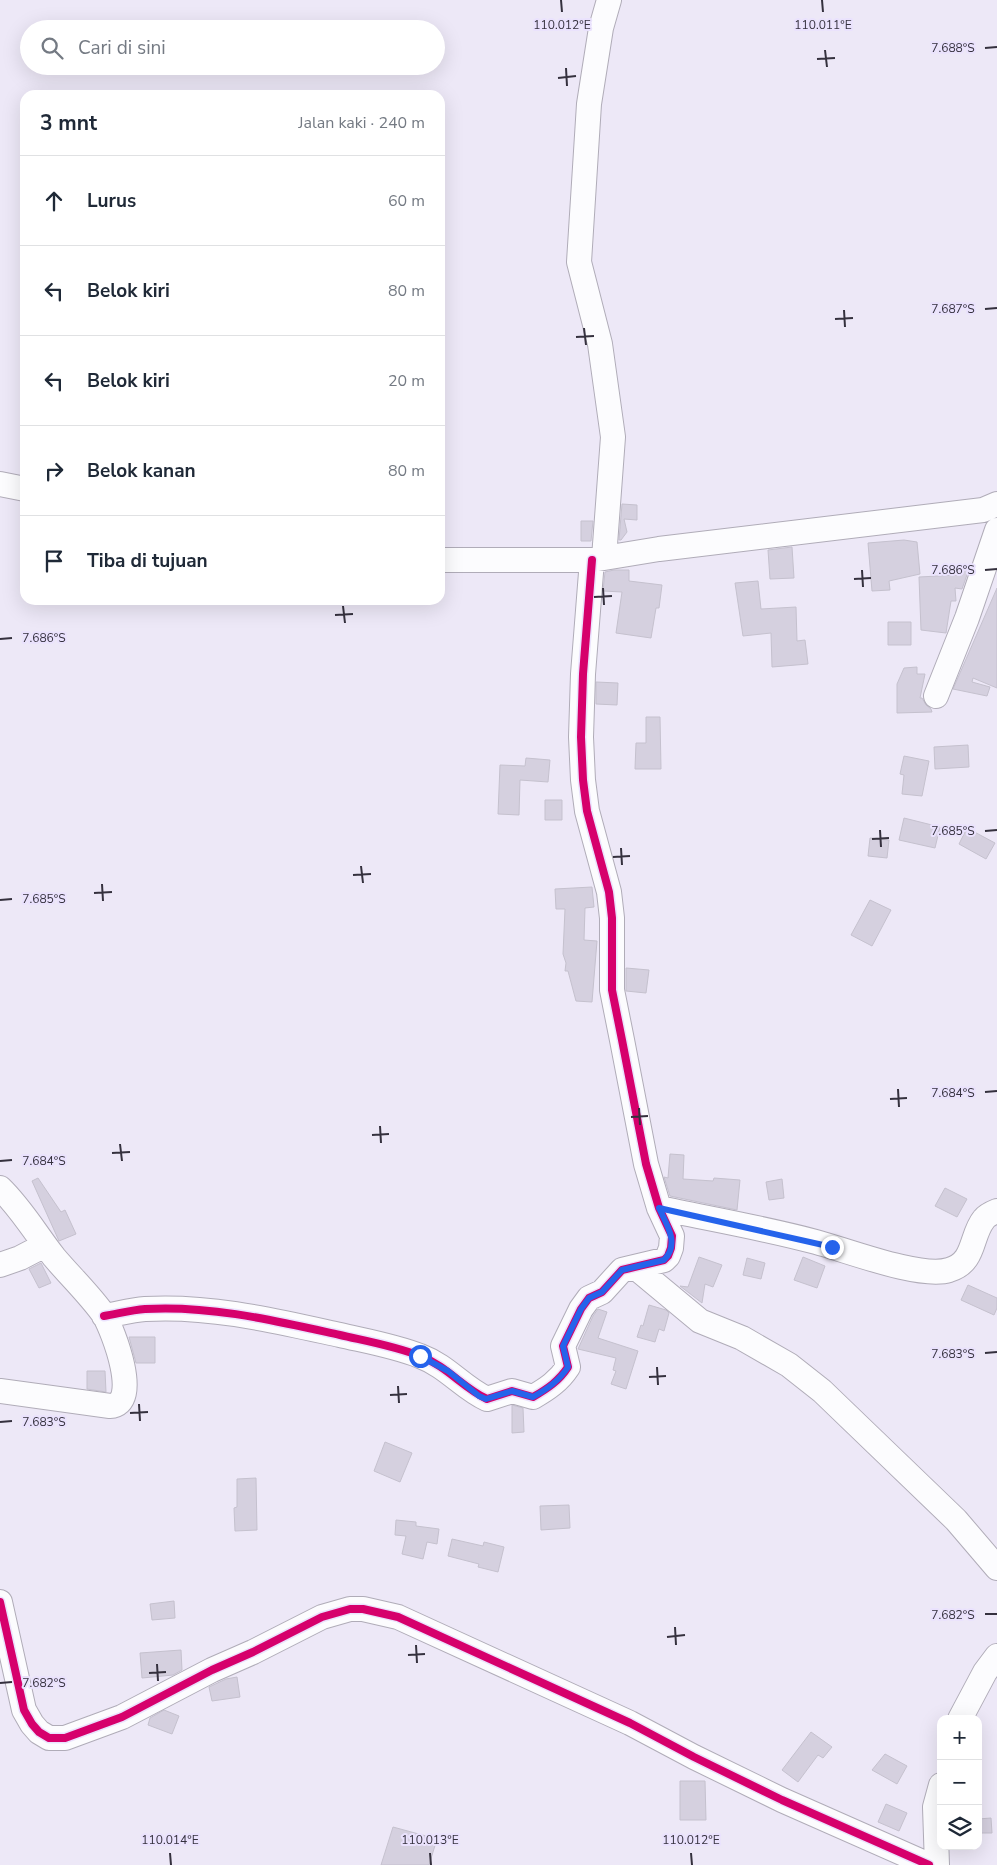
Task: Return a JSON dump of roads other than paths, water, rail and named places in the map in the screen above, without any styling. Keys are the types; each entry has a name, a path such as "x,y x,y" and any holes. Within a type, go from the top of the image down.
{"street":[{"path":"104,1316 144,1310 195,1310 270,1320 386,1346 420,1356 448,1371 479,1396 486,1399 512,1391 533,1397 561,1377 568,1367 563,1346 581,1309 589,1298 602,1292 622,1270 664,1260 668,1256 673,1243 672,1236 659,1208 646,1164 612,990 612,918 609,892 593,837 583,780 581,737 583,674 613,437 600,344 579,262 589,104 601,28 609,0"},
{"path":"0,484 20,488"},
{"path":"445,560 598,559 669,548 983,510 997,504"},
{"path":"936,696 967,618 997,530"},
{"path":"0,1188 104,1316 118,1349 124,1377 124,1396 114,1406 0,1391"},
{"path":"659,1208 816,1242 879,1261 922,1271 935,1272 948,1271 962,1264 969,1253 983,1220 997,1211"},
{"path":"0,1265 20,1258 45,1245"},
{"path":"635,1267 700,1321 750,1343 789,1365 822,1391 956,1520 997,1568"},
{"path":"0,1602 24,1710 39,1732 49,1738 65,1738 122,1717 212,1670 253,1652 322,1617 350,1610 375,1610 398,1616 621,1719 694,1758 782,1800 930,1865"},
{"path":"963,1715 993,1667"},
{"path":"937,1800 935,1807 937,1865"}]}
